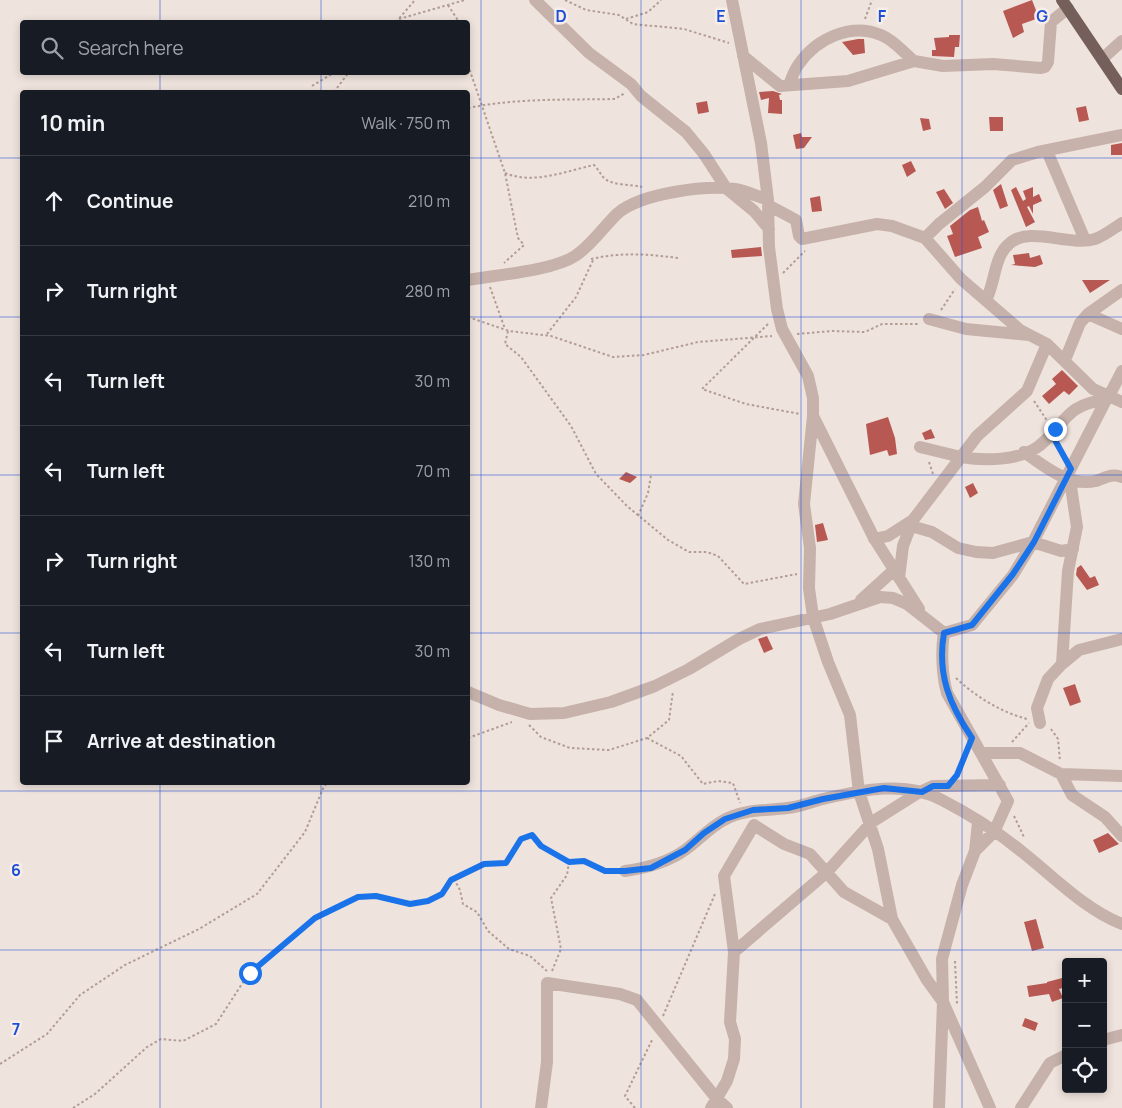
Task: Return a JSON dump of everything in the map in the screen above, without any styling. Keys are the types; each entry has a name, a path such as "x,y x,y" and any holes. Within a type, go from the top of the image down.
{"main road":[{"path":"1065,4 1122,89"}],"street":[{"path":"535,0 589,53 635,88 686,132 704,154 726,188 754,211 768,229"},
{"path":"732,0 761,143 768,202 768,229 778,313 785,334 808,376 813,398 814,416 804,504 810,548 809,571 813,617 828,662 850,715 860,792 869,826 878,849 892,919 927,980 943,1002 990,1108"},
{"path":"742,53 780,86 848,81 914,61 943,66 993,64 1045,68 1048,62 1051,22 1065,4"},
{"path":"789,85 798,64 825,38 856,30 879,34 894,42 914,61"},
{"path":"1102,59 1122,41"},
{"path":"924,238 979,192 1012,160 1122,135"},
{"path":"1047,151 1086,240"},
{"path":"470,280 547,266 575,256 620,212 635,203 661,195 692,190 726,188 737,190 768,202 796,220 799,236 802,239 877,224 892,226 924,238 961,279 1020,330 1047,344 1093,389 1107,398 1122,402"},
{"path":"986,300 992,290 1001,256 1009,243 1029,236 1058,240 1096,239 1122,224"},
{"path":"1065,360 1080,323 1088,314 1122,290"},
{"path":"1088,314 1122,329"},
{"path":"929,319 966,330 1031,335"},
{"path":"856,605 896,574 903,546 912,523 977,436 1028,390 1047,344"},
{"path":"944,633 972,625 1013,574 1034,542 1122,371"},
{"path":"920,447 961,457 991,460 1024,452 1038,447 1066,416 1080,405 1107,398"},
{"path":"814,416 874,539 924,618"},
{"path":"1024,452 1082,482 1096,480 1107,475 1122,477"},
{"path":"1062,664 1068,571 1077,527 1069,476"},
{"path":"874,539 888,536 912,523"},
{"path":"912,523 932,532 958,548 976,552 993,553 1034,542 1061,551 1073,549"},
{"path":"470,691 499,705 530,714 564,713 611,702 655,686 760,629 830,614 875,598 893,598 907,604 944,633"},
{"path":"944,633 942,656 944,666 943,680 947,693 1008,802 994,832 975,852"},
{"path":"1040,723 1037,708 1048,679 1062,664 1079,650 1122,639"},
{"path":"982,753 1020,753 1061,774 1122,776"},
{"path":"1061,774 1072,795 1105,817 1122,836"},
{"path":"734,952 826,873 869,826 922,792 933,786 1000,785"},
{"path":"625,871 651,868 685,850 704,833 725,819 741,814 788,808 884,788 922,792 941,799 994,832 1021,850 1105,917 1122,924"},
{"path":"741,814 754,825 784,844 810,854 844,892 892,919"},
{"path":"939,1108 943,1002 942,959 962,885 975,852 978,822"},
{"path":"714,1104 728,1081 734,1059 735,1038 730,1022 734,952 724,876 754,825"},
{"path":"541,1108 547,1062 547,983 620,994 637,1000 714,1104 727,1108"},
{"path":"1107,1039 1122,1035"},
{"path":"1021,1108 1050,1063 1062,1057"}],"path":[{"path":"399,20 415,0"},
{"path":"399,20 465,0"},
{"path":"565,0 586,10 609,13 626,18 633,24 668,26 712,36 742,53"},
{"path":"626,18 648,12 661,0"},
{"path":"856,30 864,20 872,0"},
{"path":"448,5 458,20"},
{"path":"470,70 505,173 518,238 524,245 502,264"},
{"path":"312,86 330,75"},
{"path":"335,90 346,75"},
{"path":"470,108 534,99 615,99 635,88"},
{"path":"505,173 514,177 536,178 594,165 604,178 612,183 629,184 657,192 661,195"},
{"path":"775,285 784,271 806,250"},
{"path":"587,259 645,254 678,258"},
{"path":"546,335 576,297 594,258"},
{"path":"487,277 492,298 507,330 505,344 521,357 558,406 579,439 596,474 638,516 668,540 689,552 707,552 718,556 744,584 809,571"},
{"path":"470,319 507,330 546,335 613,357 644,355 698,342 750,340 785,334 832,330 865,332 882,324 920,324 929,319 948,302 961,279"},
{"path":"778,313 702,389 746,404 798,414"},
{"path":"1028,390 1053,431 1069,476"},
{"path":"920,447 932,468 934,494"},
{"path":"638,516 648,492 651,475"},
{"path":"944,666 958,680 992,705 1010,715 1031,720 1002,752"},
{"path":"528,724 541,736 570,748 609,750 647,738 669,720 675,683"},
{"path":"470,737 512,722"},
{"path":"1040,723 1053,731 1058,739 1061,774"},
{"path":"647,738 681,756 703,784 718,781 733,783 741,814"},
{"path":"948,786 957,775 972,738"},
{"path":"0,1064 47,1034 80,995 125,965 199,929 257,894 305,832 325,785"},
{"path":"1008,802 1027,845"},
{"path":"73,1108 95,1094 147,1046 161,1039 183,1040 216,1024 250,973 315,918 358,897 376,896 410,904 428,901 442,894 454,879 484,864 506,863 521,839 532,835 541,846 569,862 584,861 605,871 625,871"},
{"path":"454,879 460,890 463,904 477,912 488,931 509,949 530,956 551,974 562,949 551,898 567,875 569,862"},
{"path":"635,1108 625,1096 658,1028 707,908 724,876"},
{"path":"955,960 958,1008"}],"building":[{"path":"1032,0 1039,18 1022,24 1024,32 1013,38 1003,11"},
{"path":"949,35 960,35 959,47 955,47 954,57 932,56 932,50 936,50 934,38 949,37"},
{"path":"864,39 865,53 853,55 842,42"},
{"path":"773,91 782,94 779,95 780,100 782,100 782,114 768,113 769,98 761,100 759,92"},
{"path":"707,101 709,112 698,114 696,103"},
{"path":"1086,106 1089,120 1079,122 1076,108"},
{"path":"989,117 1003,117 1003,131 990,131"},
{"path":"920,118 929,119 931,129 923,131"},
{"path":"801,133 802,137 812,137 804,148 796,149 793,135"},
{"path":"1122,143 1122,155 1111,155 1111,145"},
{"path":"911,161 916,171 907,177 902,165"},
{"path":"1001,184 1008,206 1000,209 993,190"},
{"path":"1016,187 1023,201 1026,199 1023,191 1033,187 1033,197 1039,194 1042,201 1033,205 1033,214 1029,206 1027,207 1035,222 1026,227 1011,190"},
{"path":"944,189 953,203 945,209 936,192"},
{"path":"820,196 822,211 812,212 810,198"},
{"path":"978,207 982,221 984,220 989,232 978,237 982,248 955,257 947,236 953,234 950,226 970,210"},
{"path":"761,247 762,256 732,258 731,250"},
{"path":"1029,253 1030,258 1040,255 1043,264 1035,267 1011,265 1015,264 1013,255"},
{"path":"1082,280 1110,280 1090,293"},
{"path":"1062,370 1078,386 1069,395 1064,391 1049,404 1042,396 1056,384 1052,379"},
{"path":"888,417 895,438 897,454 889,456 887,450 870,455 866,424"},
{"path":"931,429 935,438 925,440 922,433"},
{"path":"626,472 637,477 630,483 619,479"},
{"path":"973,483 978,493 970,498 965,487"},
{"path":"823,523 828,540 817,542 815,525"},
{"path":"1081,565 1090,578 1095,576 1099,585 1087,590 1076,575 1077,568"},
{"path":"767,636 773,649 764,653 758,639"},
{"path":"1075,684 1081,702 1070,706 1063,688"},
{"path":"1108,833 1119,844 1099,853 1093,840"},
{"path":"1036,919 1044,948 1032,951 1024,922"},
{"path":"1062,978 1062,988 1059,989 1062,998 1052,1002 1049,994 1029,997 1027,986"},
{"path":"1025,1018 1038,1023 1035,1031 1022,1026"}],"route":[{"path":"250,973 315,918 358,897 376,896 410,904 428,901 442,894 451,880 484,864 506,863 521,839 532,835 541,846 569,862 584,861 605,871 651,868 685,850 704,833 725,819 753,810 788,808 823,799 884,788 922,792 933,786 948,786 957,775 972,738 962,724 943,680 942,643 944,633 972,625 1013,574 1034,542 1071,469 1051,433 1055,429"}]}
